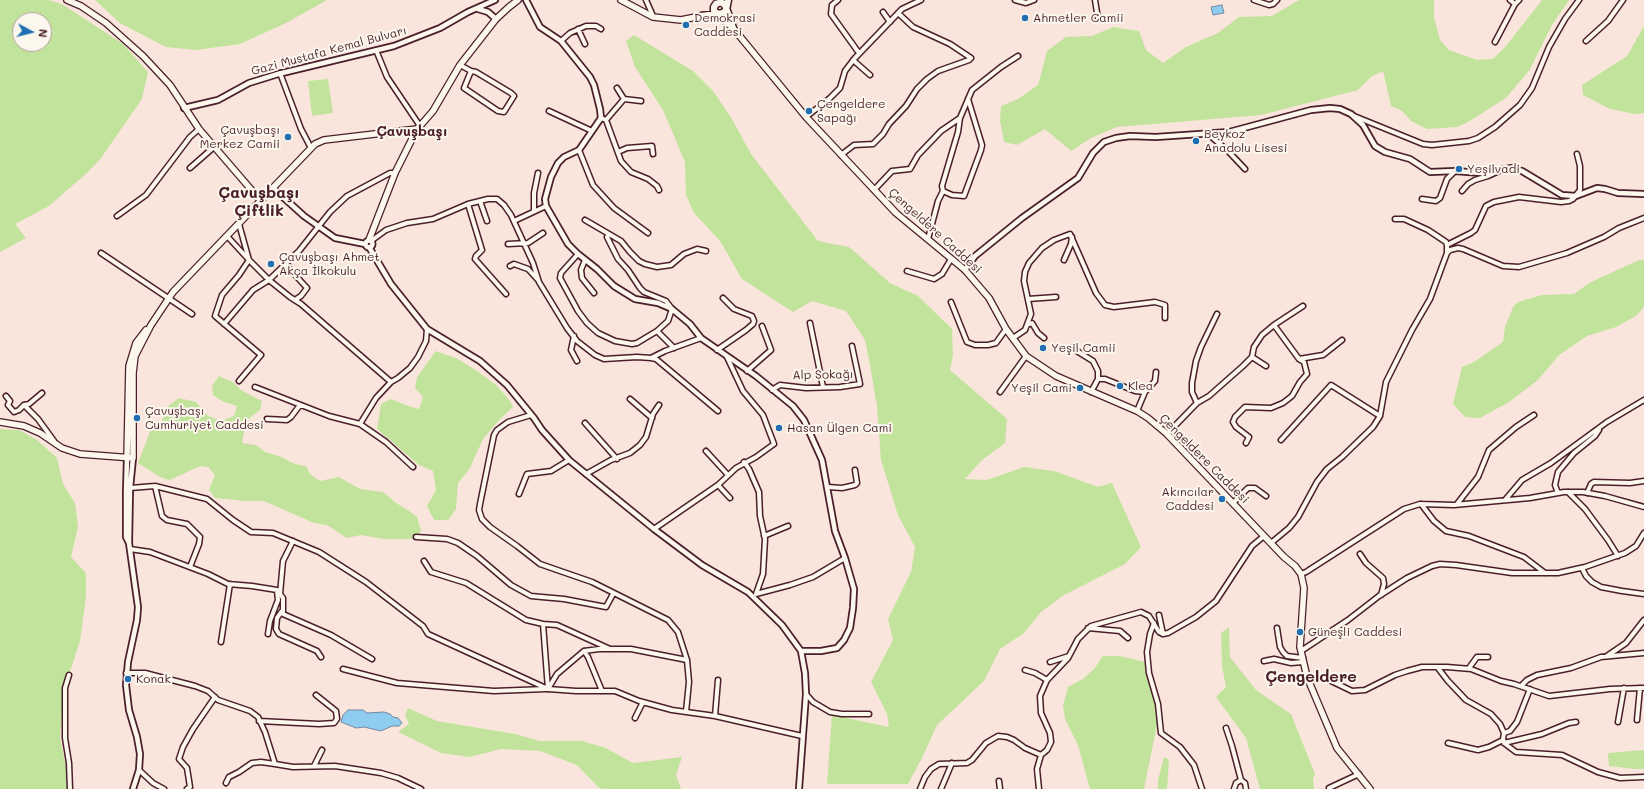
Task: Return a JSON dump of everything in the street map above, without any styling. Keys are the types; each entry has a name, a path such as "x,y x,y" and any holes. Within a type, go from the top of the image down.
{"main road":[{"path":"67,0 81,6 106,23 143,56 170,85 199,129 261,201"},
{"path":"368,243 395,173 419,127 433,111 460,65 496,19 508,7 518,0"},
{"path":"621,0 653,17 681,20 723,13 728,0"},
{"path":"700,16 716,1"},
{"path":"716,1 725,4 733,28"},
{"path":"716,1 714,9 717,14 733,28"},
{"name":"Çengeldere Caddesi","path":"733,28 806,117 896,213 966,270 989,298 1006,329 1026,356 1056,376 1148,418 1167,434 1301,574"},
{"path":"0,422 24,426 40,433 56,445 80,454 130,458 133,365 137,350 169,298 315,144 324,140 419,127"},
{"path":"1301,574 1304,588 1300,646 1308,680 1338,748 1370,789"}],"street":[{"name":"Gazi Mustafa Kemal Bulvarı","path":"184,108 218,100 249,83 280,73 394,46 434,30 476,8 495,0"},
{"path":"526,0 540,27 561,41 590,77 594,85 601,118 579,150 564,157 558,163 551,177 545,199 546,206 568,244 614,286 635,299 658,303 672,309"},
{"path":"646,0 653,17"},
{"path":"838,0 832,5 831,14 860,53"},
{"path":"806,117 840,88 845,71 853,60 898,13 902,9 921,0"},
{"path":"1016,0 1026,3 1034,0"},
{"path":"1095,0 1098,18"},
{"path":"1254,0 1269,5 1274,4 1276,0"},
{"path":"1495,42 1517,2 1510,0"},
{"path":"966,270 975,256 1010,227 1078,178 1093,153 1104,142 1116,138 1130,136 1156,137 1229,132 1311,110 1330,108 1340,109 1353,116 1423,144 1432,145 1469,141 1478,138 1495,127 1520,105 1532,88 1549,47 1565,19 1579,0"},
{"path":"1586,41 1608,20 1623,0"},
{"path":"476,8 488,12 496,19"},
{"path":"884,12 890,22"},
{"path":"841,155 854,145 873,144 906,106 917,88 927,79 938,71 971,58 950,44 913,27 898,13"},
{"path":"561,41 570,33 591,25 601,29"},
{"path":"578,30 585,44"},
{"path":"376,50 387,77 419,127"},
{"path":"928,239 938,201 944,191 942,186 958,132 960,118 968,98 972,90 1001,67 1018,56"},
{"path":"853,60 870,75"},
{"path":"460,65 476,72 514,96 504,112 498,111 464,88 471,71"},
{"path":"280,73 301,129 311,148"},
{"path":"617,88 624,99"},
{"path":"944,191 964,196 971,173 981,150 982,145 968,98"},
{"path":"606,120 624,99"},
{"path":"624,99 641,101"},
{"path":"548,111 592,131"},
{"path":"1353,116 1363,125 1375,146 1385,152 1410,159 1430,172 1454,171 1481,173 1512,168 1522,171 1562,195 1576,196 1597,188 1618,193 1644,194"},
{"path":"601,118 606,120 621,161 631,172 648,179 657,186 659,190"},
{"path":"874,190 892,171 910,169 918,155 942,132 960,118"},
{"path":"117,216 146,194 190,137 199,129"},
{"path":"1207,133 1228,151 1245,169"},
{"path":"618,152 627,148 652,146 653,154"},
{"path":"190,168 214,147"},
{"path":"579,150 593,185 614,208 648,233"},
{"path":"1447,245 1471,234 1475,230 1486,206 1494,202 1519,197 1570,202 1580,190 1580,166 1577,154"},
{"path":"1462,191 1468,184 1475,180 1502,170"},
{"path":"1422,199 1436,200 1440,198 1447,179 1454,171"},
{"path":"224,324 254,290 269,280 300,251 330,212 347,196 390,173 395,173"},
{"path":"534,211 534,193 538,173"},
{"path":"273,188 304,216 335,238 368,243 386,230 407,223 434,219 480,200 497,199 504,205 514,221 523,244 533,263 539,282"},
{"path":"480,200 487,221"},
{"path":"468,204 482,250 475,259 506,294"},
{"path":"514,221 546,206"},
{"path":"1447,253 1458,248 1503,266 1519,267 1567,253 1604,238 1619,228 1644,218"},
{"path":"1271,543 1289,528 1298,517 1317,482 1327,469 1373,427 1380,416 1386,382 1412,330 1430,299 1447,253 1446,242 1428,230 1404,219 1395,219"},
{"path":"585,220 621,241 630,252 645,264 657,267 671,266 684,254 693,250 697,249 706,251"},
{"path":"239,224 249,260 240,275 222,295 215,316 261,355 239,381"},
{"path":"508,244 528,243 543,233"},
{"path":"609,234 608,237 618,259 644,292 666,301 672,309 690,324 701,338 793,406 804,420 822,460 835,531 854,589 850,628 844,640 837,648 821,651 801,651"},
{"path":"1013,338 1025,330 1031,314 1024,281 1025,272 1029,263 1042,248 1054,240 1070,234 1096,294 1105,305 1114,307 1155,302 1165,305 1165,318"},
{"path":"227,236 269,280 301,304 391,382"},
{"path":"1064,260 1071,244 1072,237"},
{"path":"368,243 391,284 427,328 480,361 507,385 542,430 569,460 654,530 702,565 754,594 782,625 801,651 806,672 806,694 799,789"},
{"path":"101,252 169,298 181,308 192,314"},
{"path":"578,254 561,273 560,278 578,311 591,328 607,338 615,342 632,344 637,343 657,331 668,321 672,309"},
{"path":"907,271 934,279 942,274 952,259"},
{"path":"585,260 581,270 582,278 594,293"},
{"path":"510,266 514,264 528,269 539,282 567,328 595,355 604,359 637,357 656,359 718,411"},
{"path":"286,265 307,288 301,296 295,300"},
{"path":"1028,298 1056,297"},
{"path":"717,350 746,330 753,324 754,321 752,316 734,309 723,298"},
{"path":"951,302 967,342 975,345 988,345 996,343 1006,329"},
{"path":"1167,434 1196,403 1208,396 1252,357 1254,347 1262,335 1274,325 1304,306"},
{"path":"1196,403 1192,392 1192,382 1196,361 1217,314"},
{"path":"810,323 822,388"},
{"path":"1027,325 1032,323 1038,333 1044,338"},
{"path":"1246,443 1249,438 1236,426 1234,422 1235,416 1245,407 1271,408 1283,403 1292,396 1300,382 1308,374 1304,362 1299,359 1274,325"},
{"path":"747,371 771,350 762,326"},
{"path":"360,424 376,398 391,382 410,368 418,357 426,341 427,328"},
{"path":"657,331 674,348"},
{"path":"574,336 571,350 577,361"},
{"path":"651,358 665,351 701,338"},
{"path":"1299,359 1323,355 1342,340"},
{"name":"Alp Sokağı","path":"772,390 780,386 822,388 860,384 852,346"},
{"path":"1072,348 1093,361 1098,371 1098,378 1091,392"},
{"path":"1000,392 1026,356"},
{"path":"654,530 718,484 744,462 756,457 774,444 763,415 743,391 727,357"},
{"path":"1252,357 1266,366"},
{"path":"1137,412 1145,392 1155,380 1156,372"},
{"path":"1098,378 1135,391 1145,392"},
{"path":"1281,440 1331,386 1380,416"},
{"path":"255,387 329,416 360,424 386,442 413,467"},
{"path":"6,396 10,400 8,405 14,412 19,410 24,405 29,404 42,393"},
{"path":"630,399 652,418"},
{"path":"1505,500 1522,480 1551,463 1600,428 1644,400"},
{"path":"267,418 287,420 291,417 300,404"},
{"path":"24,405 38,419 56,445"},
{"path":"586,474 630,453 640,444 646,437 652,418 659,405"},
{"path":"531,414 508,422 497,430 494,435 480,504 480,515 490,527 540,564 586,580 668,620 678,632 687,660 689,682 686,712"},
{"path":"1457,504 1478,477 1489,450 1516,427 1534,415"},
{"path":"585,424 617,459"},
{"path":"1558,493 1555,485 1558,472 1574,453 1595,436 1600,428"},
{"path":"706,451 728,475"},
{"path":"130,458 129,543 138,607 137,620 126,673 126,698 139,746 139,770 133,789"},
{"path":"129,543 126,537 126,492 130,458"},
{"path":"519,494 527,474 551,471 569,460"},
{"path":"744,462 749,469 759,492 760,516 764,536 763,574 754,594"},
{"path":"828,487 842,488 855,485 858,483 855,470"},
{"path":"1587,493 1591,484 1594,482 1630,483 1644,481"},
{"path":"718,484 730,498"},
{"path":"130,488 156,486 207,499 233,520 251,532 273,533 318,552 366,582 423,626 428,634 548,690"},
{"path":"156,486 162,516 167,520 187,524 200,537 190,567"},
{"path":"1233,503 1248,488 1255,488 1266,496"},
{"path":"1568,492 1585,509 1618,556"},
{"path":"1301,574 1404,509 1421,504 1457,504 1530,498 1568,492 1587,493 1644,507"},
{"path":"1421,504 1434,521 1446,531 1469,536 1524,557 1545,573"},
{"path":"764,536 788,526"},
{"path":"1301,651 1407,578 1440,564 1483,568 1512,573 1558,573 1582,568 1626,553 1636,546 1644,533"},
{"path":"1039,789 1037,769 1041,755 1047,750 1050,742 1050,733 1041,713 1040,696 1047,680 1069,656 1078,639 1088,628 1098,623 1141,612 1149,616 1159,632 1163,634 1168,633 1196,617 1216,601 1252,546 1264,536"},
{"path":"416,537 447,539 458,543 477,556 514,588 531,596 564,599 606,607 613,594"},
{"path":"268,634 270,621 278,600 283,561 293,541"},
{"path":"130,549 150,552 230,584 268,588 278,592 283,598 282,614 331,635 372,659"},
{"path":"1360,554 1366,563 1383,578 1384,584 1382,595"},
{"path":"754,594 790,585 813,577 845,558"},
{"path":"424,561 431,572 466,583 526,620 543,624 557,625 610,649"},
{"path":"1582,568 1586,576 1592,582 1601,587 1622,592 1644,594"},
{"path":"221,642 230,584"},
{"path":"283,611 277,618 276,629 279,634 317,651 321,657"},
{"path":"1159,615 1163,634"},
{"path":"1607,656 1626,643 1644,620"},
{"path":"1154,623 1150,634 1147,652 1149,673 1158,704 1161,733 1180,747 1194,765 1202,789"},
{"path":"543,624 548,690"},
{"path":"1088,628 1120,631 1128,638"},
{"path":"1277,628 1280,647 1283,652 1287,656 1303,660"},
{"path":"548,690 557,674 584,651 599,648 631,649 687,660"},
{"path":"584,651 602,691"},
{"path":"1521,686 1527,680 1537,675 1572,668 1607,656 1644,653"},
{"path":"1050,662 1069,656"},
{"path":"1470,668 1478,658 1488,657"},
{"path":"1264,661 1274,659 1291,663 1303,660"},
{"path":"1308,680 1325,678 1352,691 1365,690 1395,675 1422,667 1470,668 1501,681 1549,696 1624,688 1642,688 1637,720"},
{"path":"1438,668 1466,700 1491,714 1500,724 1504,733 1503,742"},
{"path":"342,669 397,683 494,691 615,691 643,702 686,712 715,716 802,736"},
{"path":"1025,670 1035,673 1047,680"},
{"path":"126,673 145,673 169,678 208,691 218,700 250,711 258,717 265,732 275,764"},
{"path":"69,675 65,688 65,738 69,763 70,789"},
{"path":"715,716 718,680"},
{"path":"1618,722 1624,688"},
{"path":"1504,733 1510,731 1517,722 1530,689"},
{"path":"806,694 812,702 830,712 842,714 869,714"},
{"path":"259,721 319,724 334,723 337,719 336,712 316,695"},
{"path":"187,789 190,787 187,768 179,759 183,747 193,729 215,697"},
{"path":"635,718 643,702"},
{"path":"1448,743 1478,750 1503,742 1542,734 1569,723 1576,722"},
{"path":"1226,728 1240,780 1245,782 1246,789"},
{"path":"920,789 925,777 931,769 940,764 967,763 972,760 986,743 998,736 1007,737 1014,740 1025,748 1041,755"},
{"path":"1503,742 1516,752 1562,755 1598,772 1620,778 1644,777"},
{"path":"314,766 322,750"},
{"path":"226,783 229,777 252,763 262,762 293,766 335,766 381,773 398,778 421,789"},
{"path":"940,789 952,763"},
{"path":"139,770 164,789"},
{"path":"1329,788 1358,774"},
{"path":"1234,789 1236,783 1240,780"},
{"path":"998,781 1000,789"}],"green space":[{"path":"0,0 48,0 62,4 123,44 148,72 142,99 101,158 88,172 49,206 15,224 26,238 0,252"},
{"path":"95,0 327,0 286,23 240,44 196,50 166,47 120,23"},
{"path":"1299,0 1434,0 1434,17 1440,40 1449,50 1477,60 1493,59 1506,46 1542,0 1569,0 1552,25 1529,71 1506,98 1468,122 1457,127 1427,129 1411,121 1402,111 1391,106 1383,71 1371,77 1358,90 1261,115 1117,127 1091,138 1071,151 1045,129 1017,145 1004,142 1000,121 1001,106 1018,99 1038,85 1047,51 1066,37 1092,36 1113,27 1139,31 1146,50 1163,63 1186,47 1218,33 1239,17 1272,16"},
{"path":"1644,26 1644,113 1635,114 1610,109 1583,95 1582,85 1627,56"},
{"path":"634,35 693,71 713,91 732,119 751,154 818,241 849,247 890,283 918,296 952,329 953,355 950,370 1007,419 1005,443 982,460 965,479 987,480 1024,467 1054,471 1098,487 1112,483 1141,547 1125,564 1064,595 1041,612 1024,633 1000,649 984,681 937,725 908,784 827,784 832,715 889,727 887,714 871,682 893,640 888,619 911,572 915,547 898,515 881,460 877,407 865,340 846,311 812,301 793,312 742,279 720,241 694,213 686,195 685,162 663,110 635,67 626,41"},
{"path":"328,79 333,113 312,116 308,81"},
{"path":"1639,260 1644,260 1644,307 1636,316 1616,327 1587,336 1559,355 1538,380 1509,402 1480,418 1465,417 1453,404 1462,367 1474,362 1503,342 1505,327 1513,307 1518,302 1542,295 1574,294 1589,283"},
{"path":"436,351 458,359 480,373 497,386 510,401 513,407 500,419 483,439 470,468 458,483 456,509 448,520 434,520 427,506 436,490 433,471 419,465 377,429 381,404 391,399 419,409 423,397 415,388 417,377"},
{"path":"219,376 234,383 241,390 262,401 260,410 246,421 242,443 256,445 265,452 279,456 295,464 306,466 310,474 320,481 339,477 360,489 383,492 417,517 421,531 413,539 384,539 361,535 347,538 327,525 314,523 264,501 215,498 209,490 215,475 208,467 200,466 170,480 162,478 138,463 153,424 160,425 165,414 163,410 179,398 196,402 208,416 221,421 234,416 237,406 224,402 213,395 212,386"},
{"path":"0,429 19,430 37,440 57,458 63,484 75,503 78,527 71,557 86,573 86,597 80,641 64,690 60,737 70,789 0,789"},
{"path":"1229,627 1230,657 1256,690 1291,714 1315,774 1313,779 1314,789 1260,789 1246,738 1216,697 1226,687 1222,666 1221,633"},
{"path":"1103,656 1120,656 1146,662 1160,710 1144,789 1090,789 1078,745 1065,719 1063,705 1068,687 1083,679 1095,668"},
{"path":"408,708 437,721 515,734 540,741 582,741 606,748 633,763 682,757 676,775 681,789 602,789 598,787 577,765 540,751 501,749 470,757 441,753 398,732 409,724 405,715"},
{"path":"1644,750 1644,769 1609,766 1608,753"},
{"path":"1164,757 1169,760 1167,789 1158,789 1158,780"}],"water":[{"path":"1222,5 1224,13 1213,15 1211,7"},
{"path":"348,710 363,710 367,713 384,712 398,718 402,723 399,726 392,726 381,731 364,727 356,728 341,722 343,715"}],"place":[{"name":"Ahmetler Camii","path":"1025,18"},
{"name":"Demokrasi Caddesi","path":"686,25"},
{"name":"Çengeldere Sapağı","path":"809,111"},
{"name":"Çavuşbaşı Merkez Camii","path":"288,137"},
{"name":"Beykoz Anadolu Lisesi","path":"1196,141"},
{"name":"Yeşilvadi","path":"1459,169"},
{"name":"Çavuşbaşı Ahmet Akça İlkokulu","path":"271,264"},
{"name":"Yeşil Camii","path":"1043,348"},
{"name":"Klea","path":"1120,386"},
{"name":"Yeşil Cami","path":"1080,388"},
{"name":"Çavuşbaşı Cumhuriyet Caddesi","path":"137,418"},
{"name":"Hasan Ülgen Cami","path":"779,428"},
{"name":"Akıncılar Caddesi","path":"1222,499"},
{"name":"Güneşli Caddesi","path":"1300,632"},
{"name":"Konak","path":"128,679"}],"district":[{"name":"Çavuşbaşı","path":"412,132"},
{"name":"Çavuşbaşı Çiftlik","path":"259,202"},
{"name":"Çengeldere","path":"1311,677"}]}
